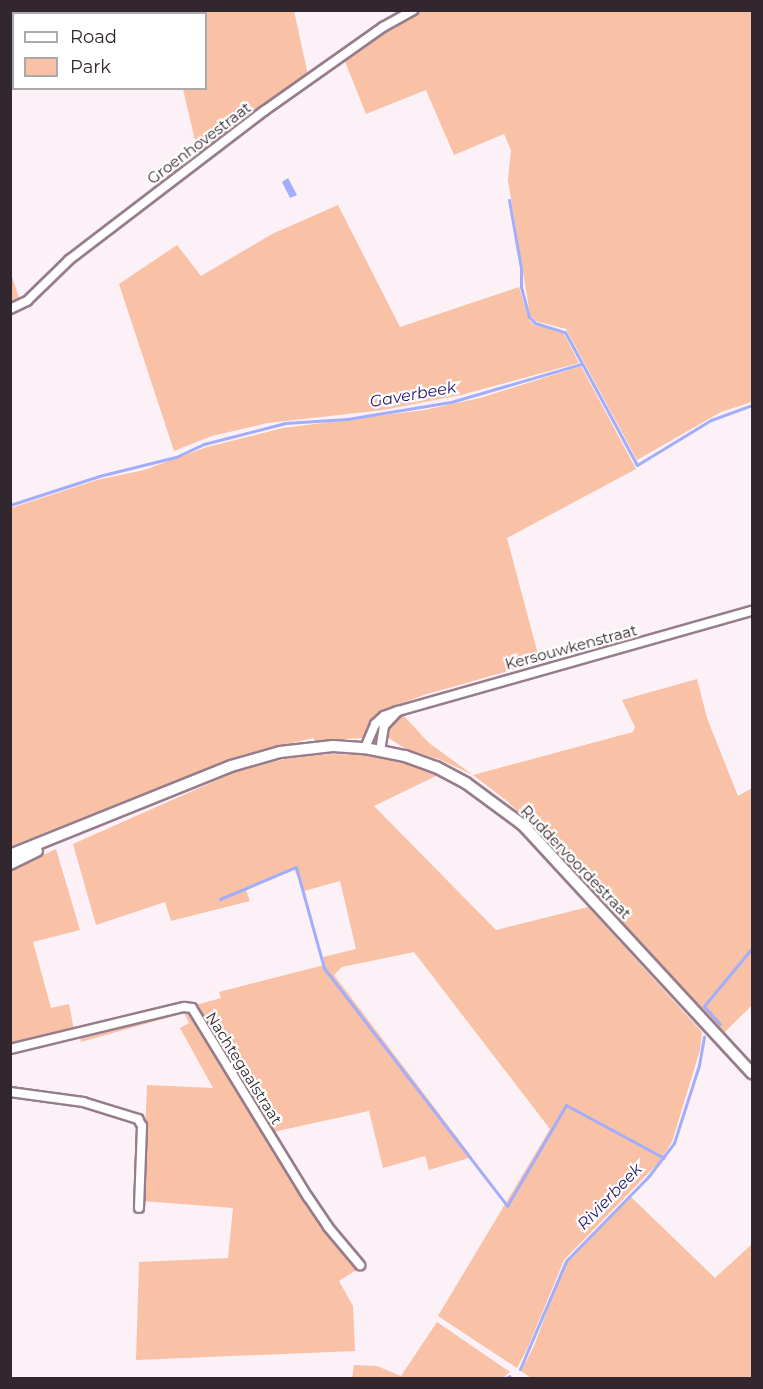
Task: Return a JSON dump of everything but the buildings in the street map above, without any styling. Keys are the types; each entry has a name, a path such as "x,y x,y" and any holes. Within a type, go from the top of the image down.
{"street":[{"name":"Groenhovestraat","path":"10,309 27,302 69,260 264,111 383,27 414,10"},
{"name":"Kersouwkenstraat","path":"365,747 375,724 384,716 398,711 753,611"},
{"path":"380,750 384,726 398,711"},
{"name":"Ruddervoordestraat","path":"10,855 256,758 333,746 365,747 436,766 466,783 523,825 753,1073"},
{"name":"Ruddervoordestraat","path":"10,864 60,836"},
{"name":"Nachtegaalstraat","path":"10,1049 184,1006 192,1008 308,1197 328,1227 360,1265"},
{"path":"10,1092 83,1102 138,1119 142,1126 139,1208"}],"green space":[{"path":"294,11 308,75 258,110 199,158 183,90 207,90 207,12 166,12"},
{"path":"422,11 752,11 752,402 721,412 637,460 566,329 535,321 530,315 508,180 511,150 504,134 454,155 426,90 366,114 344,59"},
{"path":"338,205 400,327 519,287 529,320 534,325 563,332 579,363 461,395 383,410 268,423 212,436 174,451 119,284 177,245 201,276 272,234"},
{"path":"10,270 20,301 11,304 10,304"},
{"path":"581,366 636,469 507,538 540,662 424,695 384,710 362,738 315,741 313,738 239,756 11,846 11,508 97,480 144,470 207,447 283,428 424,410 480,398"},
{"path":"697,679 707,718 738,796 752,788 752,1005 724,1033 551,843 507,801 473,775 633,732 635,727 622,700"},
{"path":"403,715 429,743 473,775 441,760 406,749 387,737 388,724"},
{"path":"330,754 368,755 408,764 438,775 374,806 496,930 588,907 702,1032 700,1050 672,1142 659,1162 564,1260 517,1368 438,1316 550,1129 414,952 342,967 334,975 472,1157 429,1170 425,1156 383,1168 369,1111 273,1132 196,1005 221,998 219,992 324,965 323,957 356,949 340,881 304,891 294,869 245,888 250,901 171,921 165,902 96,925 73,844 242,769 289,758"},
{"path":"56,849 80,930 33,942 51,1008 69,1004 74,1030 11,1046 11,870"},
{"path":"187,1006 308,1206 344,1255 358,1269 339,1281 353,1306 355,1351 136,1360 139,1262 228,1258 233,1208 142,1201 147,1085 213,1088 180,1028 189,1023 184,1013 81,1042 79,1034"},
{"path":"631,1197 715,1278 752,1244 752,1378 531,1378 521,1371 534,1346 564,1266"},
{"path":"437,1322 510,1372 503,1378 352,1378 354,1365 377,1366 401,1376"}],"water":[{"path":"288,178 297,195 290,198 282,182"}],"waterway":[{"name":"Gaverbeek","path":"509,200 521,268 521,287 529,317 535,323 565,332 637,465 711,420 752,405"},
{"name":"Gaverbeek","path":"10,505 99,476 176,457 204,444 285,423 347,419 451,402 581,364"},
{"path":"220,899 296,867 324,968 507,1206 566,1105 664,1158"},
{"name":"Rivierbeek","path":"720,1024 704,1006 752,948"},
{"name":"Rivierbeek","path":"520,1369 566,1261 648,1177 674,1143 699,1065 704,1036"},
{"name":"Rivierbeek","path":"506,1378 510,1376"}]}
